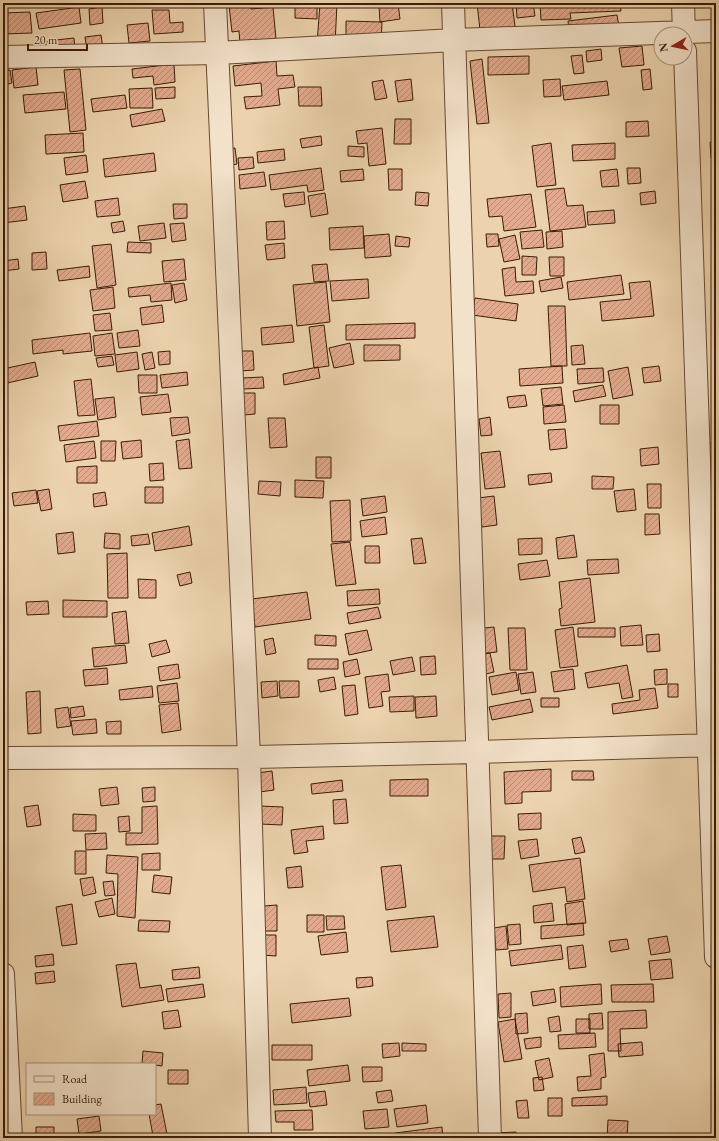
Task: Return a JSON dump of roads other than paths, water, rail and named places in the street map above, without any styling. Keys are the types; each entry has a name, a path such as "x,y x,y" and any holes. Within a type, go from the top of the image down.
{"street":[{"path":"215,3 249,757 260,1138"},
{"path":"453,3 490,1138"},
{"path":"683,3 684,26"},
{"path":"693,37 716,31"},
{"path":"3,57 217,53 454,40 653,39"},
{"path":"686,66 712,745 716,957"},
{"path":"3,758 249,757 712,745"},
{"path":"3,974 11,1138"}]}
